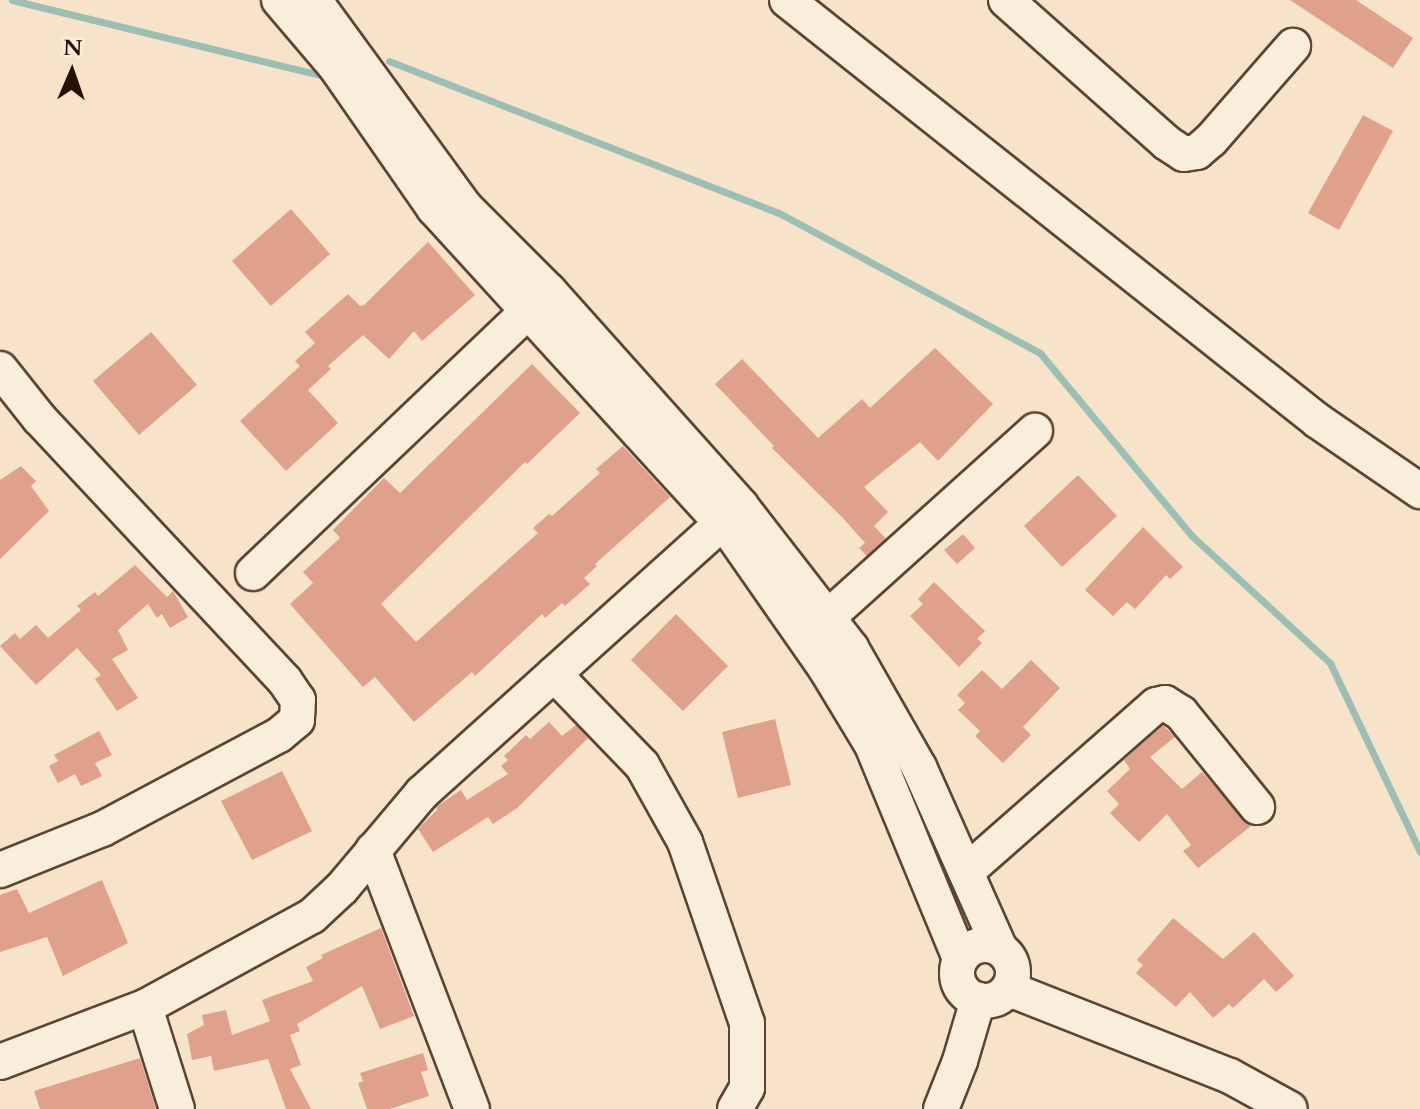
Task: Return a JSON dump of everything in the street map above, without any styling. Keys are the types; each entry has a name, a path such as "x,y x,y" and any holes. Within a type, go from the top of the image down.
{"street":[{"path":"279,0 336,67 434,208 538,302"},
{"path":"314,0 538,302 851,648 919,767 999,947 1011,958 1014,974 994,994 960,1061 941,1109"},
{"path":"787,0 1318,421 1420,491"},
{"path":"1006,0 1167,143 1184,154 1197,152 1211,140 1293,46"},
{"path":"253,573 538,302"},
{"path":"0,369 39,418 285,681 298,700 297,720 279,735 102,829 6,857"},
{"path":"827,618 1035,431"},
{"path":"0,1062 145,1007 312,916 422,793 731,515"},
{"path":"731,515 734,537 826,669 872,745 960,959"},
{"path":"554,674 642,765 685,842 747,1023 747,1088 735,1109"},
{"path":"966,872 1156,705 1165,703 1181,713 1257,807"},
{"path":"373,850 472,1109"},
{"path":"999,947 983,943 968,949 960,959 957,978 964,992 994,994 1230,1076 1290,1109"},
{"path":"145,1007 177,1109"}],"building":[{"path":"1290,0 1356,0 1413,38 1393,68"},
{"path":"1363,115 1393,131 1339,230 1308,213"},
{"path":"291,209 330,254 271,306 232,261"},
{"path":"428,242 475,295 422,341 414,331 389,359 363,335 328,366 331,369 308,390 338,423 286,471 240,421 300,366 295,361 315,343 305,332 348,294 360,306 364,305"},
{"path":"151,332 197,385 139,435 93,381"},
{"path":"935,348 993,404 938,461 920,442 864,487 888,512 874,526 886,539 867,556 859,548 865,543 843,518 772,448 774,446 715,384 742,359 818,438 862,399 870,408"},
{"path":"532,364 580,413 527,464 525,462 381,604 416,642 538,533 533,528 549,514 552,516 600,473 596,469 623,446 670,497 595,564 597,566 584,578 590,584 565,606 562,603 545,618 542,614 475,676 472,672 414,722 375,677 363,687 290,604 313,583 303,572 340,538 333,530 384,478 400,493"},
{"path":"21,466 36,481 31,486 49,511 0,559 0,480"},
{"path":"1078,475 1117,516 1062,567 1024,526"},
{"path":"1143,527 1183,567 1170,579 1166,575 1135,609 1127,602 1113,616 1085,590"},
{"path":"963,534 975,548 957,564 944,550"},
{"path":"135,565 167,597 173,591 188,617 170,628 162,614 157,618 148,604 118,630 128,650 112,659 138,698 117,711 95,679 101,675 77,648 36,685 0,646 15,633 20,639 36,625 48,638 81,610 77,606 95,592 98,596"},
{"path":"934,582 985,631 977,639 982,643 959,667 910,616 923,604 918,599"},
{"path":"676,614 728,666 683,711 631,660"},
{"path":"1031,660 1060,688 1023,727 1031,735 1003,763 975,736 980,731 958,710 965,703 957,695 982,670 1002,689"},
{"path":"775,719 791,785 738,798 722,732"},
{"path":"549,722 562,736 576,725 588,738 517,808 493,824 488,817 433,852 418,829 437,810 436,807 461,790 467,800 508,774 501,766 508,760 504,756 526,735 530,739"},
{"path":"1163,725 1175,737 1150,757 1182,789 1202,772 1251,826 1198,868 1183,851 1191,845 1167,814 1139,842 1110,813 1119,804 1107,791 1130,769 1124,760"},
{"path":"99,731 112,755 95,763 102,776 81,786 75,774 58,783 49,766 58,761 54,755"},
{"path":"282,771 312,831 252,860 221,801"},
{"path":"102,880 128,943 63,976 47,937 0,952 0,895 17,889 29,913"},
{"path":"1173,918 1223,959 1254,932 1294,976 1276,992 1264,979 1233,1008 1229,1004 1213,1018 1190,992 1176,1007 1136,973 1143,965 1137,960"},
{"path":"381,928 414,1016 380,1029 362,986 297,1024 300,1031 290,1035 301,1065 290,1069 311,1109 286,1109 268,1059 214,1071 211,1056 192,1060 187,1034 204,1025 202,1015 226,1010 232,1035 270,1021 262,1000 313,981 306,967 323,958 321,955"},
{"path":"423,1053 428,1070 421,1072 429,1096 390,1109 367,1109 358,1083 363,1081 360,1073"},
{"path":"140,1058 156,1109 40,1109 34,1091"}],"waterway":[{"path":"12,0 328,77"},
{"path":"389,61 779,213 1040,353 1192,536 1330,663 1420,852"}]}
